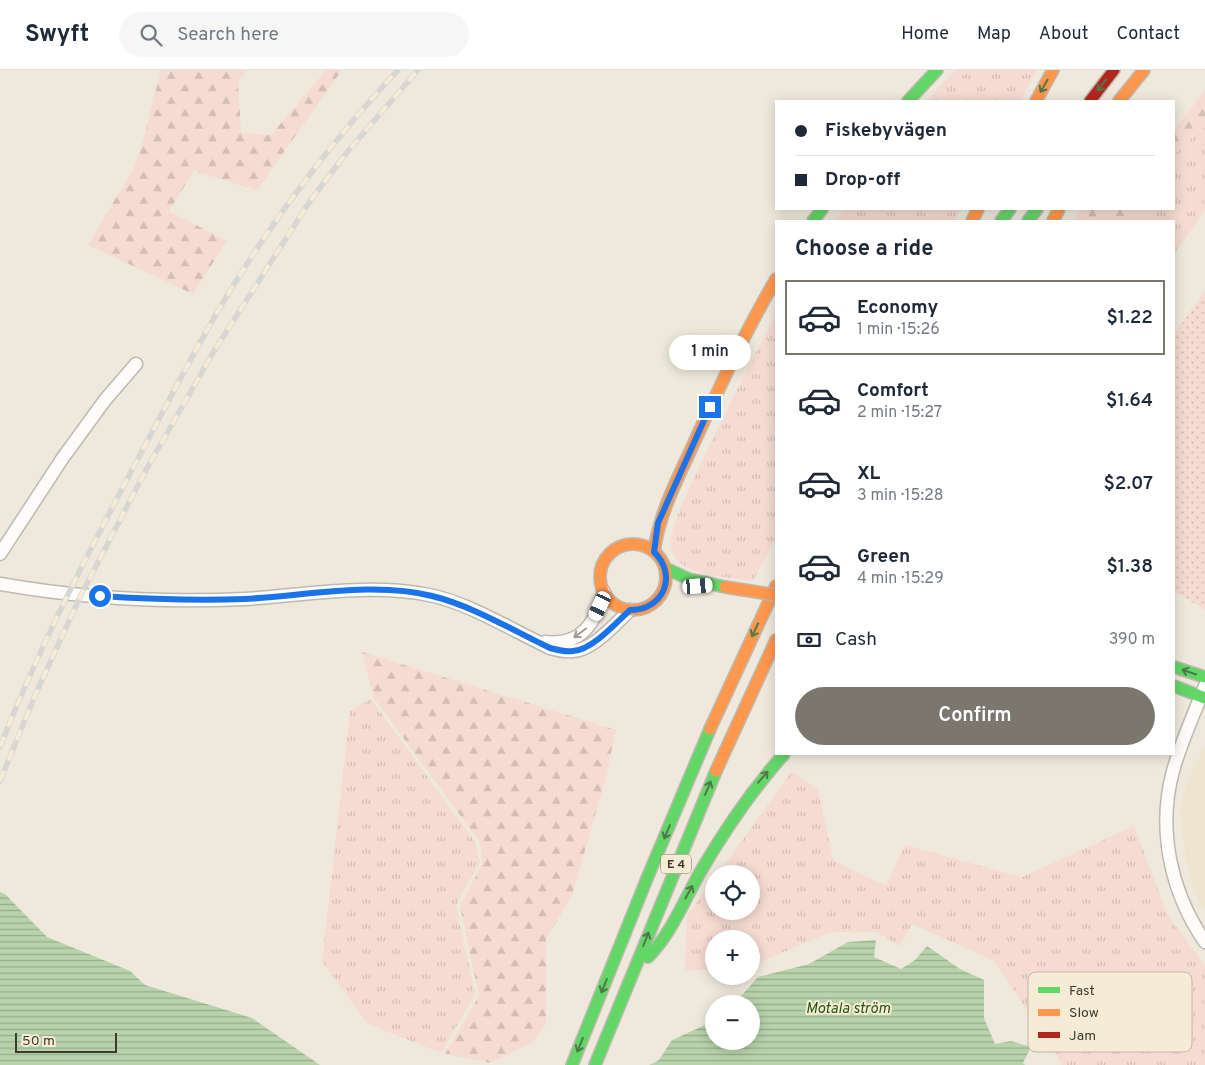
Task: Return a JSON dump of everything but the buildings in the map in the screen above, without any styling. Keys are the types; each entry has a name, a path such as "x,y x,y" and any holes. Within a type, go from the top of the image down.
{"main road":[{"path":"909,100 937,70"},
{"path":"1037,100 1053,70"},
{"path":"1091,100 1114,70"},
{"path":"1121,100 1144,70"},
{"path":"635,545 651,532 658,523 741,342 775,281"},
{"path":"654,552 658,523"},
{"path":"635,545 648,548 654,552 665,568 666,581 662,594 652,605 638,610 630,610 615,604 604,592 601,576 606,560 618,548 635,545"},
{"path":"665,568 689,579 775,595"},
{"path":"662,594 680,588 720,586"},
{"name":"E 4","path":"572,1065 648,876 708,735 775,588"},
{"name":"E 4","path":"595,1065 688,834 747,698 775,642"},
{"path":"1175,667 1205,677"},
{"path":"1175,686 1204,693"},
{"path":"632,974 660,946 724,829 747,796 783,755"}],"street":[{"path":"0,554 62,459 106,400 136,364"},
{"path":"0,584 74,594 182,600 243,599 382,589 406,591 432,595 455,603 550,648 562,651 575,651 586,648 630,610"},
{"path":"530,639 568,642 577,637 586,630 595,618 604,592"},
{"path":"1204,693 1173,771 1166,814 1169,858 1178,892 1193,925 1205,942"}],"shaded area":[{"path":"1205,745 1205,912 1194,890 1185,854 1180,812 1186,784"}],"green space":[{"path":"161,70 247,70 238,82 241,133 271,135 326,70 342,70 257,190 194,171 169,211 227,241 193,294 88,245 135,166"},
{"path":"955,70 1037,70 1021,100 927,100"},
{"path":"1205,91 1205,126 1175,153 1175,129"},
{"path":"1205,126 1205,211 1175,253 1175,220 1140,220 1144,210 1175,210 1175,153"},
{"path":"842,210 960,210 955,220 836,220"},
{"path":"1080,210 1144,210 1140,220 1074,220"},
{"path":"1205,291 1205,610 1175,592 1175,333"},
{"path":"775,316 775,539 753,581 711,575 689,568 674,556 671,546 674,525 683,501"},
{"path":"362,652 616,730 605,781 572,896 546,939 546,1024 532,1043 490,1063 445,1054 479,996 460,906 483,863 479,841 374,698"},
{"path":"371,699 475,842 480,862 456,905 475,994 441,1053 368,1024 322,962 350,711"},
{"path":"792,771 818,790 833,860 886,886 905,845 1022,877 1134,826 1168,916 1205,965 1205,1065 1062,1065 1054,1052 1192,1052 1192,972 1028,972 1028,1011 994,961 912,924 900,946 876,932 831,932 760,962 760,930 705,930 705,970 685,971 687,915 705,891 705,920 760,920 760,865 724,865"}],"water":[{"path":"0,892 5,894 47,937 130,971 145,985 252,1018 320,1065 0,1065"},
{"name":"Motala ström","path":"876,940 874,957 901,969 915,960 927,946 960,969 984,980 984,1018 995,1044 1011,1041 1028,1046 1028,1052 1023,1063 1025,1065 649,1065 659,1060 672,1040 705,1025 705,1050 760,1050 760,995 742,995 751,985 760,985 760,976 809,964 848,942"}],"railway":[{"path":"0,747 30,676 79,572 215,316 262,241 298,190 336,141 398,70"},
{"path":"0,781 36,693 81,595 147,468 214,351 310,201 348,151 418,70"}],"traffic: fast":[{"path":"909,100 937,70"},
{"path":"814,220 821,210"},
{"path":"1002,220 1009,210"},
{"path":"1029,220 1036,210"},
{"path":"665,568 689,579 725,587"},
{"path":"1175,667 1205,677"},
{"path":"1175,686 1205,698"},
{"path":"572,1065 648,876 710,729"},
{"path":"648,957 657,948 671,926 702,869 730,824 750,795 783,755"},
{"path":"595,1065 716,771"}],"traffic: slow":[{"path":"1037,100 1053,70"},
{"path":"1120,100 1144,70"},
{"path":"972,220 978,210"},
{"path":"1054,220 1058,210"},
{"path":"654,551 663,515 677,480 729,367 775,281"},
{"path":"633,544 646,547 656,554 663,564 666,577 663,590 656,600 646,607 633,610 620,607 610,600 603,590 600,577 603,564 610,554 620,547 633,544"},
{"path":"725,587 775,595"},
{"path":"710,729 775,588"},
{"path":"716,771 775,642"}],"traffic: jam":[{"path":"1091,100 1114,70"}],"route":[{"path":"100,596 182,600 243,599 382,589 406,591 432,595 455,603 550,648 562,651 575,651 586,648 630,610 638,610 652,605 662,594 666,581 665,568 654,552 658,523 710,407"}]}
